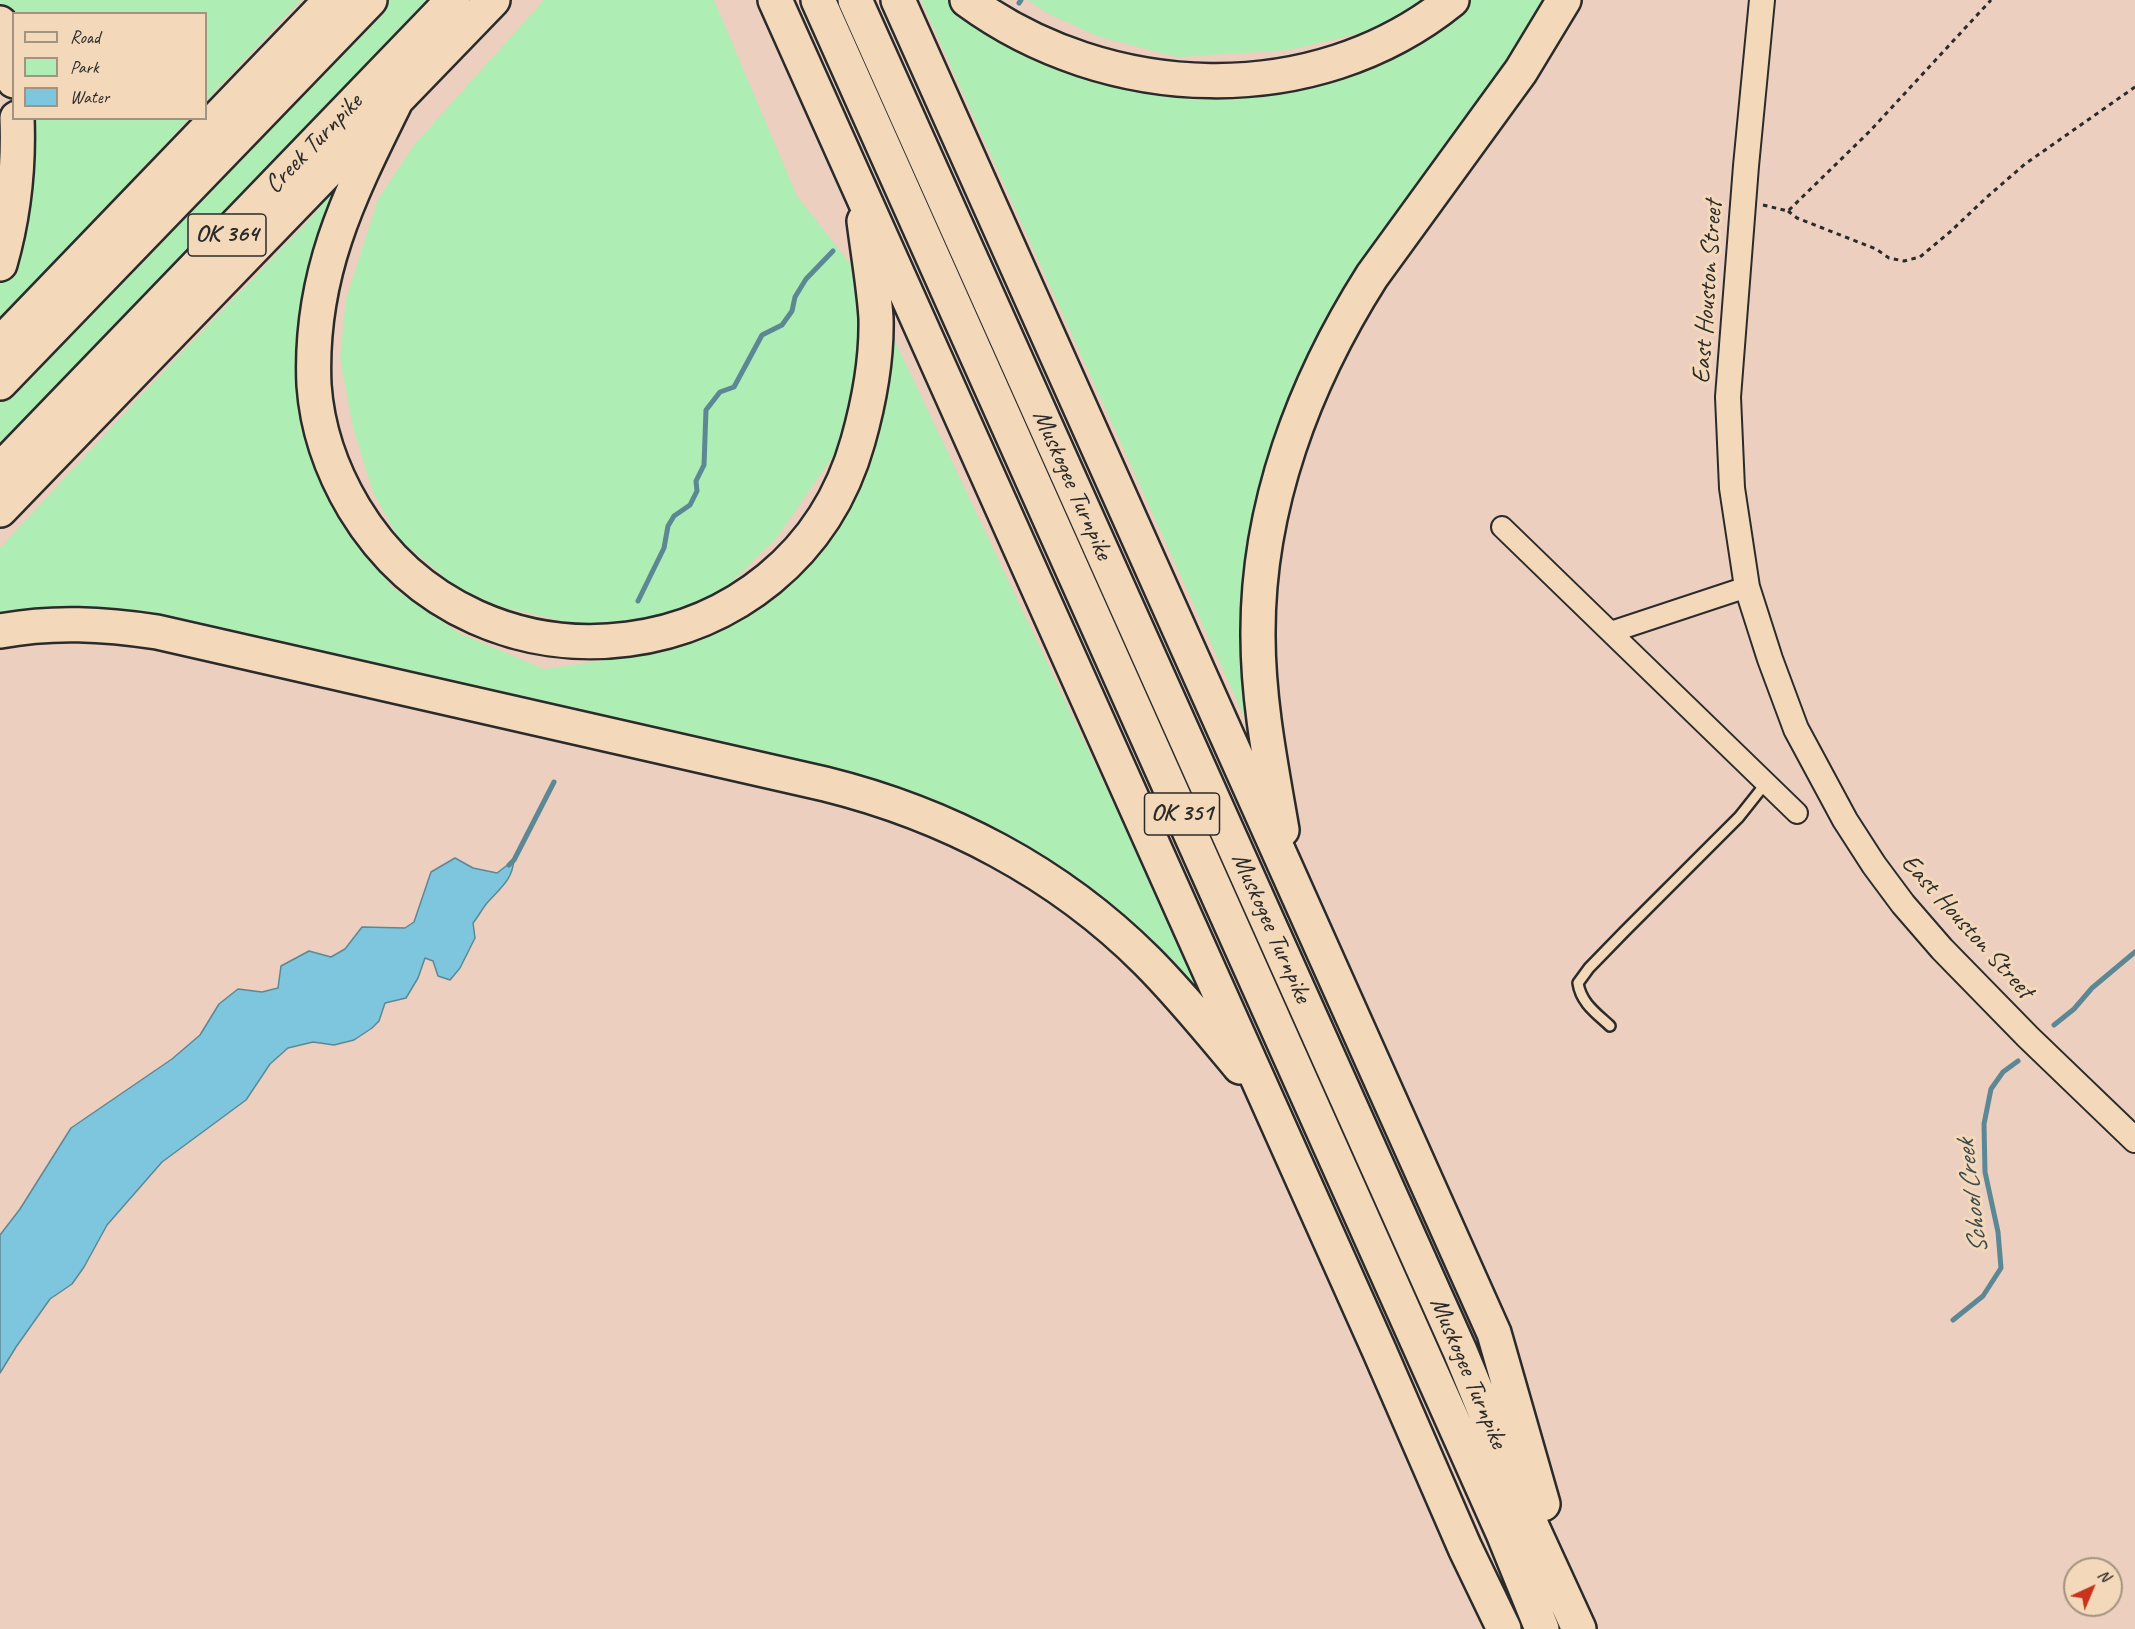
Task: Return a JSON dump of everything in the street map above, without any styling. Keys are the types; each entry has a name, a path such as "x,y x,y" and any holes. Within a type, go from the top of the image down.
{"highway":[{"path":"0,344 331,0"},
{"name":"OK 364","path":"0,383 370,0"},
{"name":"Creek Turnpike","path":"0,470 453,0"},
{"path":"0,510 493,0"},
{"path":"775,0 1379,1350 1465,1548 1504,1629"},
{"name":"Muskogee Turnpike","path":"818,0 1498,1522 1542,1629"},
{"name":"Muskogee Turnpike","path":"855,0 1455,1340 1530,1521 1579,1628"},
{"path":"898,0 1494,1333 1579,1628"},
{"path":"967,0 1020,34 1068,55 1143,76 1204,81 1289,74 1345,59 1396,38 1452,0"},
{"path":"1290,876 1264,722 1258,637 1258,604 1264,556 1280,475 1322,365 1354,304 1521,71 1564,0"},
{"path":"0,23 7,42 12,70"},
{"path":"396,101 352,190 329,255 323,281 316,324 314,367 316,398 324,441 345,494 375,539 395,562 430,592 473,616 519,633 542,638 589,643 612,642 664,634 687,626 717,614 757,588 795,554 814,531 840,488 858,443 870,385 876,317 861,190"},
{"path":"0,264 15,198 17,120"},
{"path":"0,631 45,624 82,624 112,625 157,632 825,784 922,814 979,839 1006,854 1064,890 1094,914 1147,960 1264,1096"}],"street":[{"name":"East Houston Street","path":"1762,0 1728,397 1732,489 1747,587 1770,659 1796,729 1830,795 1874,865 1942,949 2028,1037 2135,1140"},
{"path":"1502,527 1797,813"},
{"path":"1611,632 1747,587"}],"lane":[{"path":"1610,1026 1589,1007 1579,993 1578,983 1603,954 1739,817 1766,783"}],"path":[{"path":"1788,211 1870,131 1991,0"},
{"path":"1744,201 1788,211 1797,218 1876,249 1889,258 1904,261 1920,257 2025,164 2135,87"}],"green space":[{"path":"0,0 301,0 207,100 207,12 12,12 12,40 0,7"},
{"path":"390,0 431,0 0,448 0,403"},
{"path":"544,0 714,0 797,196 860,276 858,369 835,453 776,539 721,592 658,619 580,625 502,607 456,587 399,539 373,492 353,427 340,358 346,299 378,199 414,145"},
{"path":"921,0 950,0 962,10 1021,44 1290,85 1467,0 1550,0 1277,455 1249,727"},
{"path":"1027,0 1421,0 1372,30 1289,50 1177,57 1097,36 1049,14"},
{"path":"27,120 188,120 0,319 0,283 23,214"},
{"path":"339,184 303,308 297,390 334,510 393,588 459,633 544,669 621,658 694,638 807,555 889,328 1207,1001 1017,847 550,713 0,620 0,548 144,392 309,220"}],"water":[{"path":"455,858 473,868 497,873 514,860 508,879 473,923 475,938 460,968 450,980 438,976 433,961 425,958 418,978 406,998 385,1003 379,1021 354,1040 334,1045 313,1042 288,1048 270,1064 246,1100 162,1162 107,1225 72,1284 50,1299 0,1373 0,1235 20,1209 71,1128 172,1059 200,1035 219,1004 238,989 262,992 278,988 281,966 309,951 331,957 345,949 362,927 405,928 414,922 431,872"}],"waterway":[{"path":"638,601 664,548 668,526 674,516 690,505 697,491 696,481 704,465 706,410 720,392 734,387 762,335 782,325 792,311 795,297 806,279 833,251"},
{"path":"509,865 514,860 554,782"},
{"name":"School Creek","path":"2054,1025 2074,1009 2092,988 2135,952"},
{"name":"School Creek","path":"1953,1320 1983,1296 2001,1268 1998,1232 1985,1172 1984,1124 1991,1089 2003,1072 2018,1061"}]}
